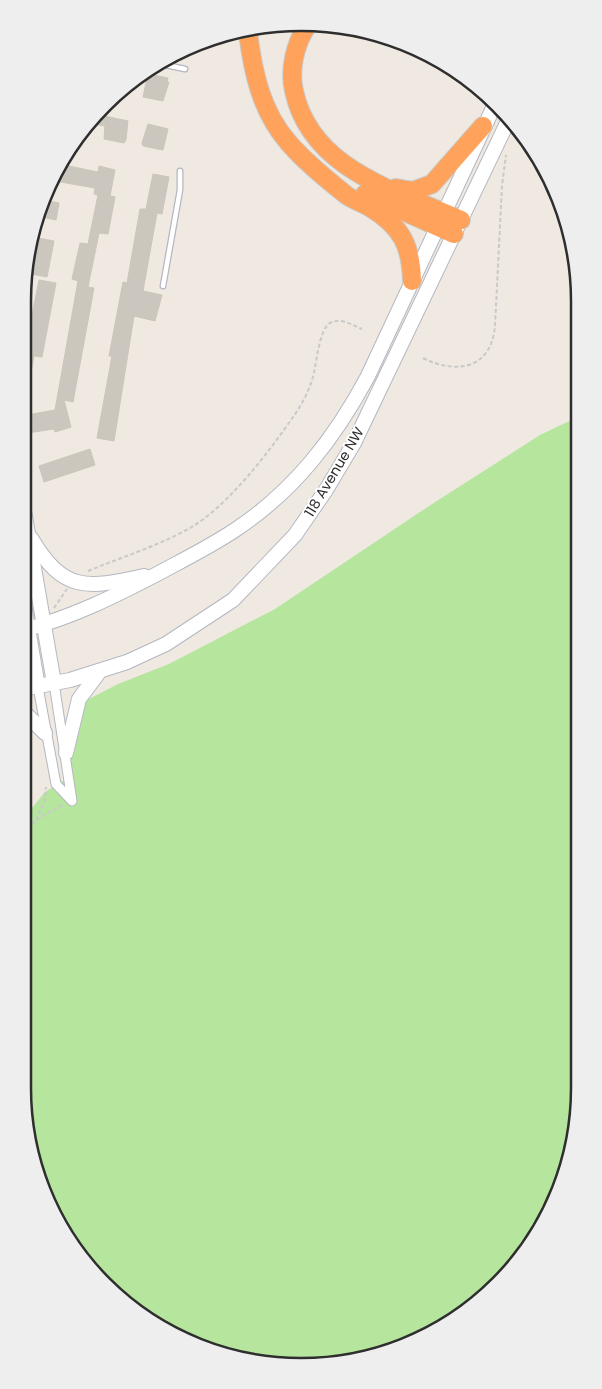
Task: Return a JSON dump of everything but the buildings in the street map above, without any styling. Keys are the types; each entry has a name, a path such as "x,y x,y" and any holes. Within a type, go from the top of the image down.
{"highway":[{"path":"304,31 294,57 292,80 297,106 312,134 330,155 376,184 457,227"},
{"path":"248,36 252,67 261,97 287,141 346,195 373,210 397,231 406,242 411,256 412,280"},
{"path":"376,184 413,191 432,184 483,126"},
{"path":"321,173 379,201 441,220"}],"main road":[{"name":"118 Avenue NW","path":"31,627 114,598 236,530 272,502 304,471 322,450 354,401 492,110"},
{"name":"118 Avenue NW","path":"31,688 100,671 127,662 166,644 233,600 295,535 326,490 354,443 506,125"},
{"path":"31,539 44,560 53,570 72,581 85,584 102,583 159,572"},
{"path":"31,555 54,683"},
{"path":"31,656 38,687"},
{"path":"66,753 79,699 100,671"},
{"path":"31,720 45,733"}],"street":[{"path":"54,683 72,801"},
{"path":"38,687 45,733 56,784 72,801"}],"lane":[{"path":"169,66 185,69"},
{"path":"162,286 180,190 180,171"}],"path":[{"path":"423,358 444,367 465,366 484,354 492,341 495,324 502,186 506,155"},
{"path":"82,574 190,528 209,515 261,458 301,404 315,371 321,336 326,327 333,322 342,321 362,329"},
{"path":"50,608 50,611 69,586"},
{"path":"36,820 46,795 46,782"},
{"path":"31,825 36,820 72,801"}],"green space":[{"path":"571,420 571,1088 566,1141 562,1158 550,1191 535,1223 515,1252 479,1291 436,1322 404,1337 354,1353 301,1358 248,1353 231,1349 198,1337 166,1322 137,1302 110,1279 87,1252 67,1223 46,1175 36,1141 31,1088 31,809 45,792 66,779 83,702 118,684 169,664 275,609 429,506 540,435"}]}
